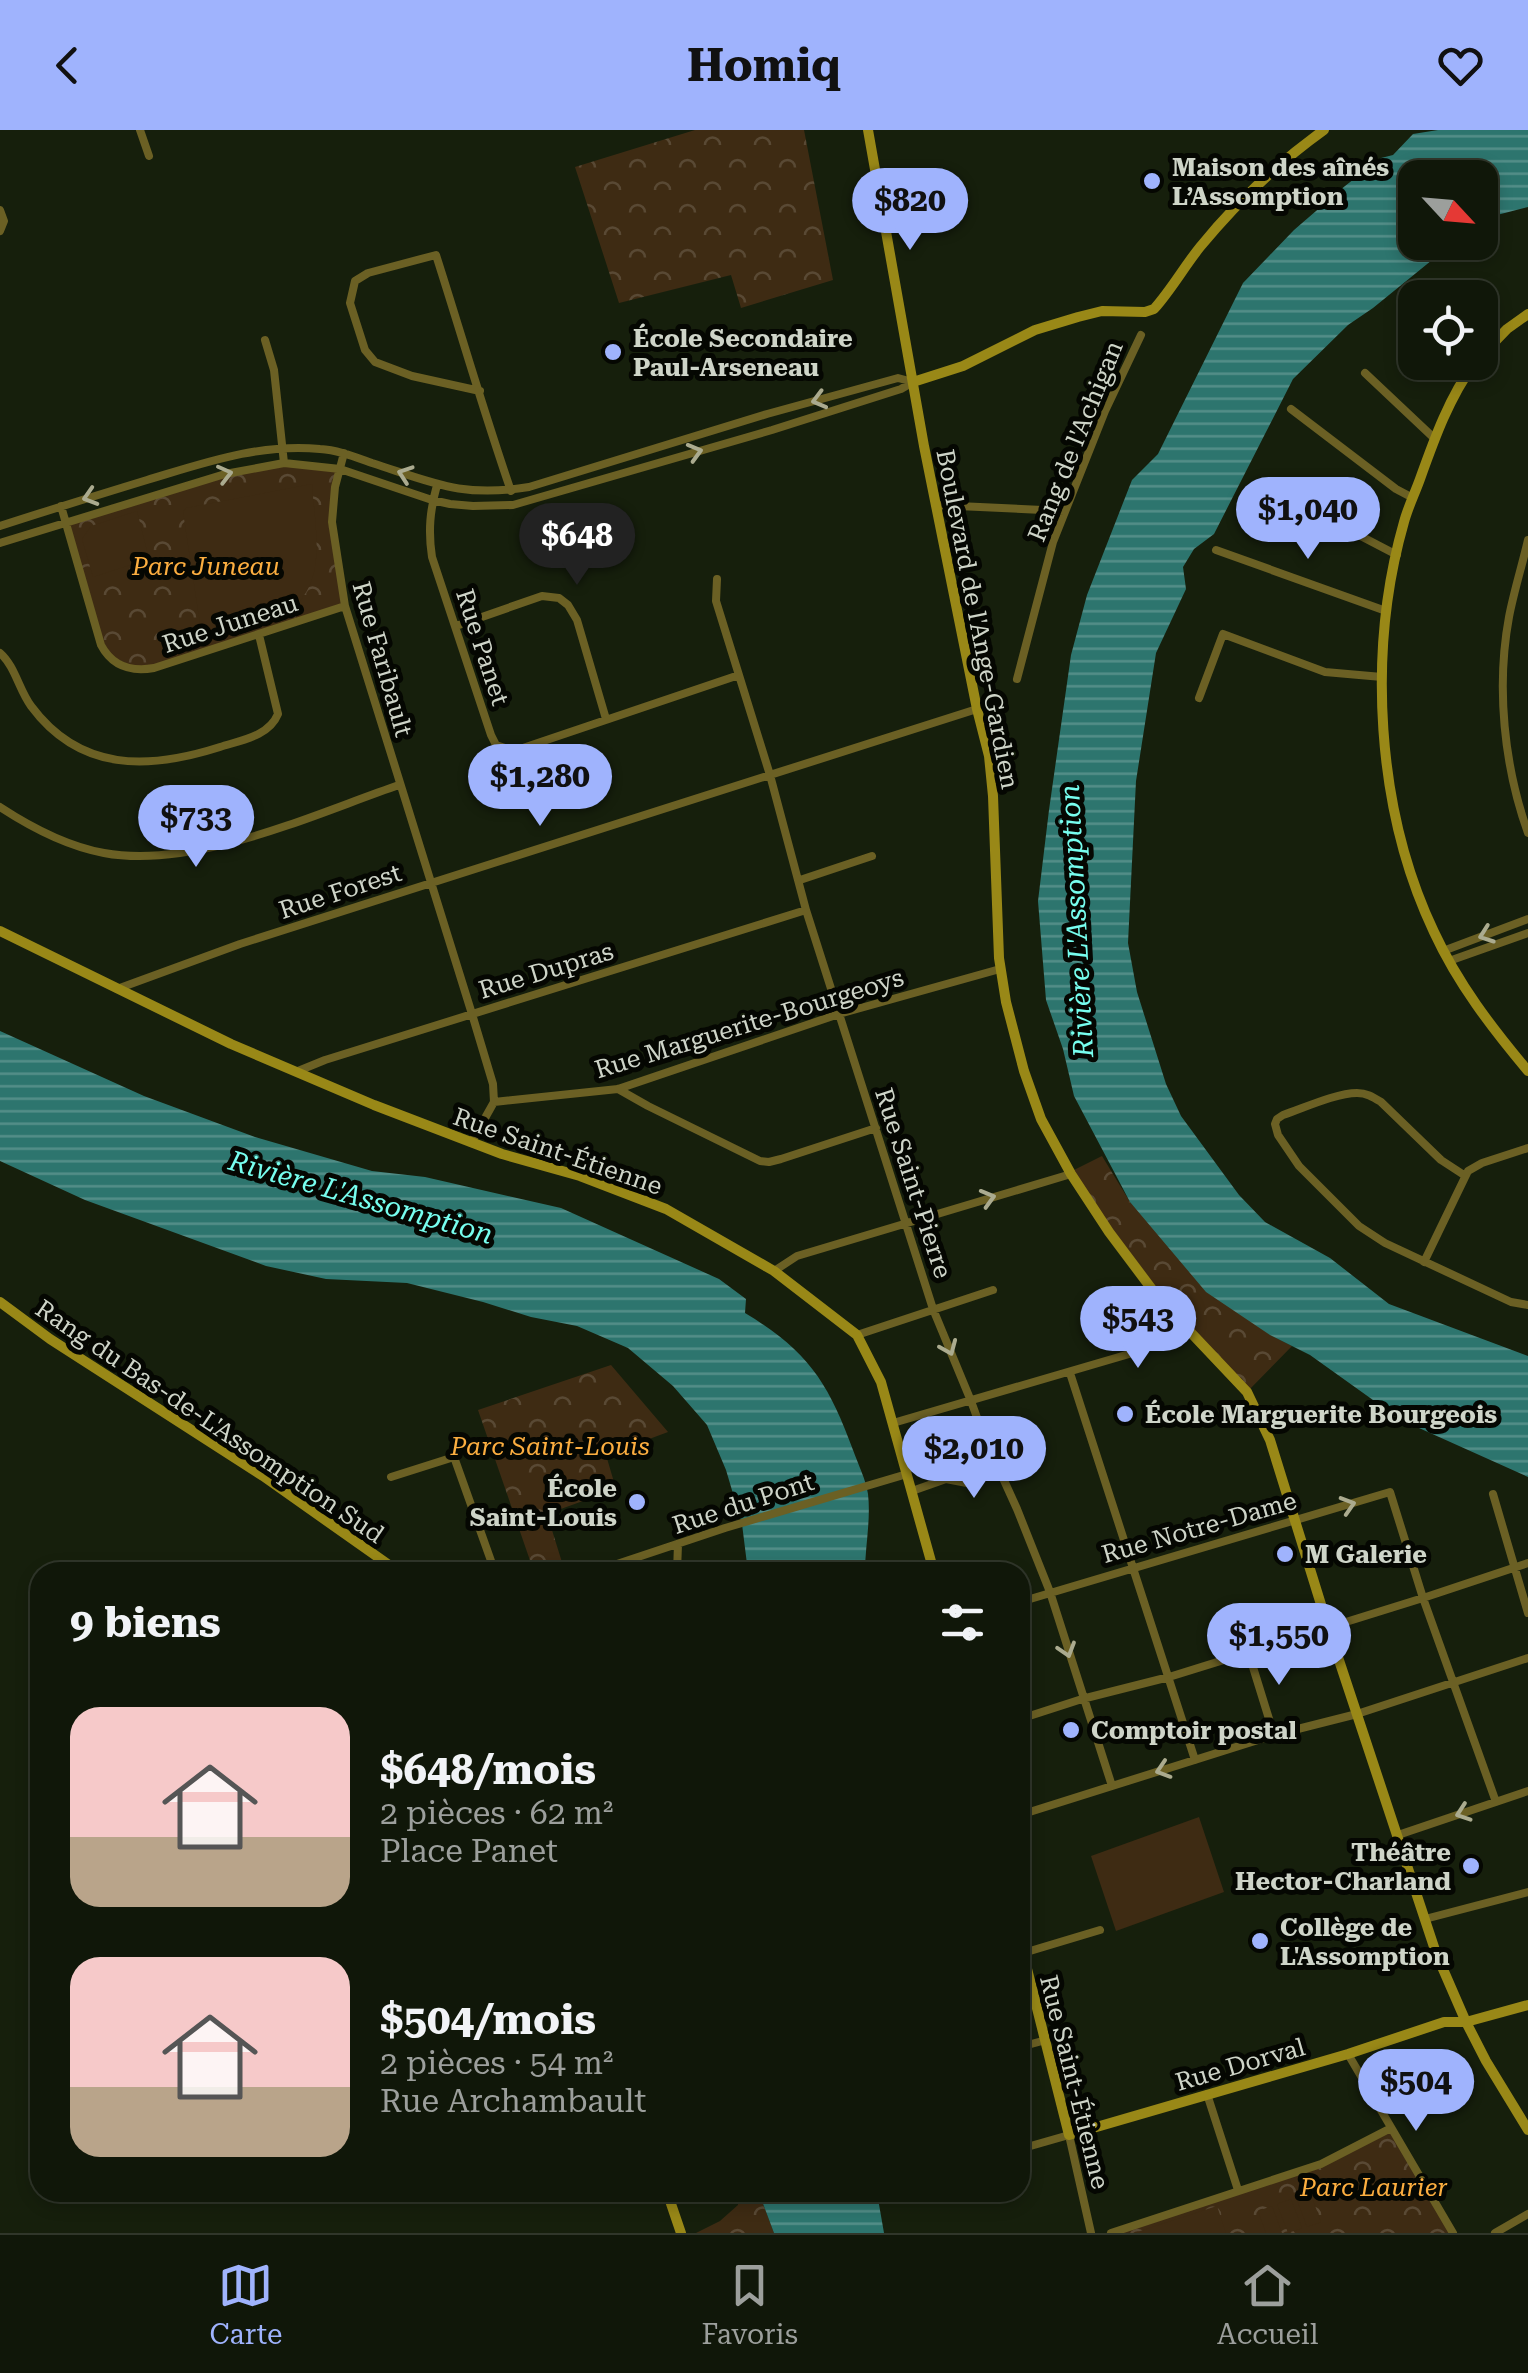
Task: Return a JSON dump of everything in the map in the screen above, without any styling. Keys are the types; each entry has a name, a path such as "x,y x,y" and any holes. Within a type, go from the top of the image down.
{"street":[{"path":"140,130 149,156"},
{"name":"Boulevard de l'Ange-Gardien","path":"868,130 936,505 989,756 1000,969 1013,1030 1036,1105 1071,1174 1109,1232 1160,1300 1247,1392 1270,1440 1440,1964 1486,2061 1528,2130"},
{"path":"0,543 225,474 284,464 340,469 432,500 473,506 513,505 772,430 901,389 972,362 1035,330 1102,310 1154,310 1228,215 1274,170 1324,130"},
{"path":"0,210 4,221 0,231"},
{"path":"480,391 390,370 375,362 365,350 350,303 356,281 368,273 436,255 480,391 513,505"},
{"path":"1498,339 1528,314"},
{"name":"Rang de l'Achigan","path":"1017,679 1064,511 1141,335"},
{"path":"265,340 274,370 284,464"},
{"path":"907,350 921,367 942,373"},
{"path":"917,406 923,390 942,373"},
{"path":"1366,373 1434,439"},
{"path":"0,526 203,463 283,448 344,453 437,485 478,492 510,490 898,378 913,382"},
{"path":"1463,380 1446,410 1404,520 1386,611 1382,677 1385,739 1394,806 1420,899 1446,956 1476,1006 1526,1066"},
{"path":"1292,408 1413,498"},
{"path":"767,414 772,430"},
{"name":"Rue Faribault","path":"344,453 332,522 344,606 472,1014 493,1084 494,1102"},
{"name":"Rue Panet","path":"437,485 428,534 432,557 496,745 514,751 740,675"},
{"path":"936,505 1064,511"},
{"name":"Rue Juneau","path":"61,506 101,645 115,663 129,669 147,670 344,606"},
{"path":"1303,506 1397,555"},
{"path":"1528,540 1509,616 1504,701 1510,760 1528,833"},
{"path":"1216,550 1386,611"},
{"name":"Rue Saint-Pierre","path":"717,579 716,601 770,775 806,910 932,1309 1050,1592 1112,1786"},
{"path":"456,626 542,596 559,598 568,604 577,620 606,719"},
{"path":"1199,698 1223,634 1325,672 1382,677"},
{"path":"0,652 34,710 70,744 108,759 154,762 242,740 268,730 274,723 278,714 259,636"},
{"name":"Rue Forest","path":"117,988 240,944 976,708"},
{"path":"0,807 52,838 106,854 165,854 238,841 399,784"},
{"path":"800,880 872,856"},
{"name":"Rue Dupras","path":"298,1071 806,910"},
{"path":"1446,956 1528,920"},
{"name":"Rue Saint-Étienne","path":"0,931 231,1044 470,1143 580,1176 666,1209 774,1271 857,1334 882,1382 931,1562"},
{"path":"1446,956 1528,933"},
{"name":"Rue Marguerite-Bourgeoys","path":"494,1102 618,1089 839,1014 1000,969"},
{"path":"618,1089 760,1161 781,1159 876,1128"},
{"path":"1464,1174 1441,1160 1370,1094 1344,1095 1283,1115 1275,1124 1278,1136 1299,1166 1359,1226 1424,1262 1517,1305 1528,1305"},
{"path":"470,1143 494,1102"},
{"path":"1424,1262 1464,1174 1482,1163 1528,1148"},
{"path":"774,1271 798,1256 1071,1174"},
{"path":"857,1334 994,1290"},
{"name":"Rang du Bas-de-L'Assomption Sud","path":"0,1302 50,1339 263,1476 385,1562"},
{"path":"893,1423 1070,1373 1167,1340 1184,1327"},
{"path":"1070,1373 1195,1760"},
{"path":"946,1479 962,1463 991,1452"},
{"path":"392,1476 454,1457 492,1562"},
{"path":"912,1491 946,1479 968,1483 1001,1472"},
{"name":"Rue du Pont","path":"623,1562 907,1474"},
{"name":"Rue Notre-Dame","path":"1030,1599 1390,1492 1424,1598"},
{"path":"1493,1494 1528,1612"},
{"path":"678,1544 678,1562"},
{"path":"1030,1716 1169,1677 1528,1562"},
{"path":"1424,1598 1496,1802"},
{"path":"1248,1651 1274,1735"},
{"path":"1030,1813 1528,1658"},
{"path":"1398,1835 1528,1791"},
{"path":"1425,1919 1528,1892"},
{"path":"1030,1952 1100,1930"},
{"name":"Rue Saint-Étienne","path":"1030,1983 1091,2233"},
{"name":"Rue Dorval","path":"1030,2146 1348,2054 1444,2022 1466,2022 1528,2005"},
{"path":"1030,2044 1046,2040"},
{"path":"1348,2054 1453,2233"},
{"path":"1207,2094 1238,2190"},
{"path":"1110,2233 1322,2164 1391,2128"},
{"path":"670,2202 681,2233"},
{"path":"1495,2233 1528,2214"}],"green space":[{"path":"695,130 804,130 833,280 741,308 731,275 619,303 575,167"},
{"name":"Parc Juneau","path":"284,463 340,469 332,522 345,606 141,670 106,654 65,524 195,482"},
{"path":"312,484 316,559 306,592 295,606 278,617 202,637 183,512 186,508"},
{"path":"137,511 149,559 93,577 82,539 91,526"},
{"path":"1102,1156 1130,1202 1270,1335 1292,1346 1247,1392 1184,1327 1070,1172"},
{"name":"Parc Saint-Louis","path":"611,1365 668,1432 606,1455 616,1489 547,1514 562,1562 531,1562 478,1410"},
{"path":"1199,1817 1224,1892 1116,1931 1091,1856"},
{"name":"Parc Laurier","path":"1391,2128 1453,2233 1111,2233 1321,2164"},
{"path":"1310,2192 1321,2222 1307,2227 1296,2197"},
{"path":"1291,2199 1302,2228 1288,2233 1277,2204"},
{"path":"762,2202 774,2233 696,2233 720,2221 738,2205"},
{"path":"1217,2206 1226,2233 1134,2233"},
{"path":"1272,2206 1282,2233 1266,2233 1258,2211"}],"water":[{"name":"Rivière L'Assomption","path":"1438,130 1528,130 1528,207 1498,215 1498,160 1398,160 1398,260 1432,260 1407,280 1398,280 1398,288 1348,325 1293,379 1214,534 1194,549 1183,567 1186,589 1156,653 1136,781 1128,943 1137,992 1166,1084 1181,1116 1239,1195 1265,1222 1330,1258 1389,1304 1528,1356 1528,1477 1419,1428 1206,1292 1130,1202 1074,1096 1046,1000 1038,901 1071,655 1087,595 1132,480 1158,454 1243,283 1294,230 1381,158 1393,155 1413,134"},
{"name":"Rivière L'Assomption","path":"0,1031 144,1096 255,1137 372,1171 425,1177 561,1208 719,1279 746,1299 745,1313 800,1355 834,1405 868,1494 866,1562 747,1562 742,1524 707,1425 673,1386 628,1348 577,1326 407,1283 326,1279 266,1266 85,1200 0,1161"},
{"path":"762,2202 879,2202 884,2233 774,2233"}],"place":[{"name":"Maison des aînés L’Assomption","path":"1152,181"},
{"name":"École Secondaire Paul-Arseneau","path":"613,352"},
{"name":"École Marguerite Bourgeois","path":"1125,1414"},
{"name":"École Saint-Louis","path":"637,1502"},
{"name":"M Galerie","path":"1285,1554"},
{"name":"Comptoir postal","path":"1071,1730"},
{"name":"Théâtre Hector-Charland","path":"1471,1866"},
{"name":"Collège de L'Assomption","path":"1260,1941"}]}
